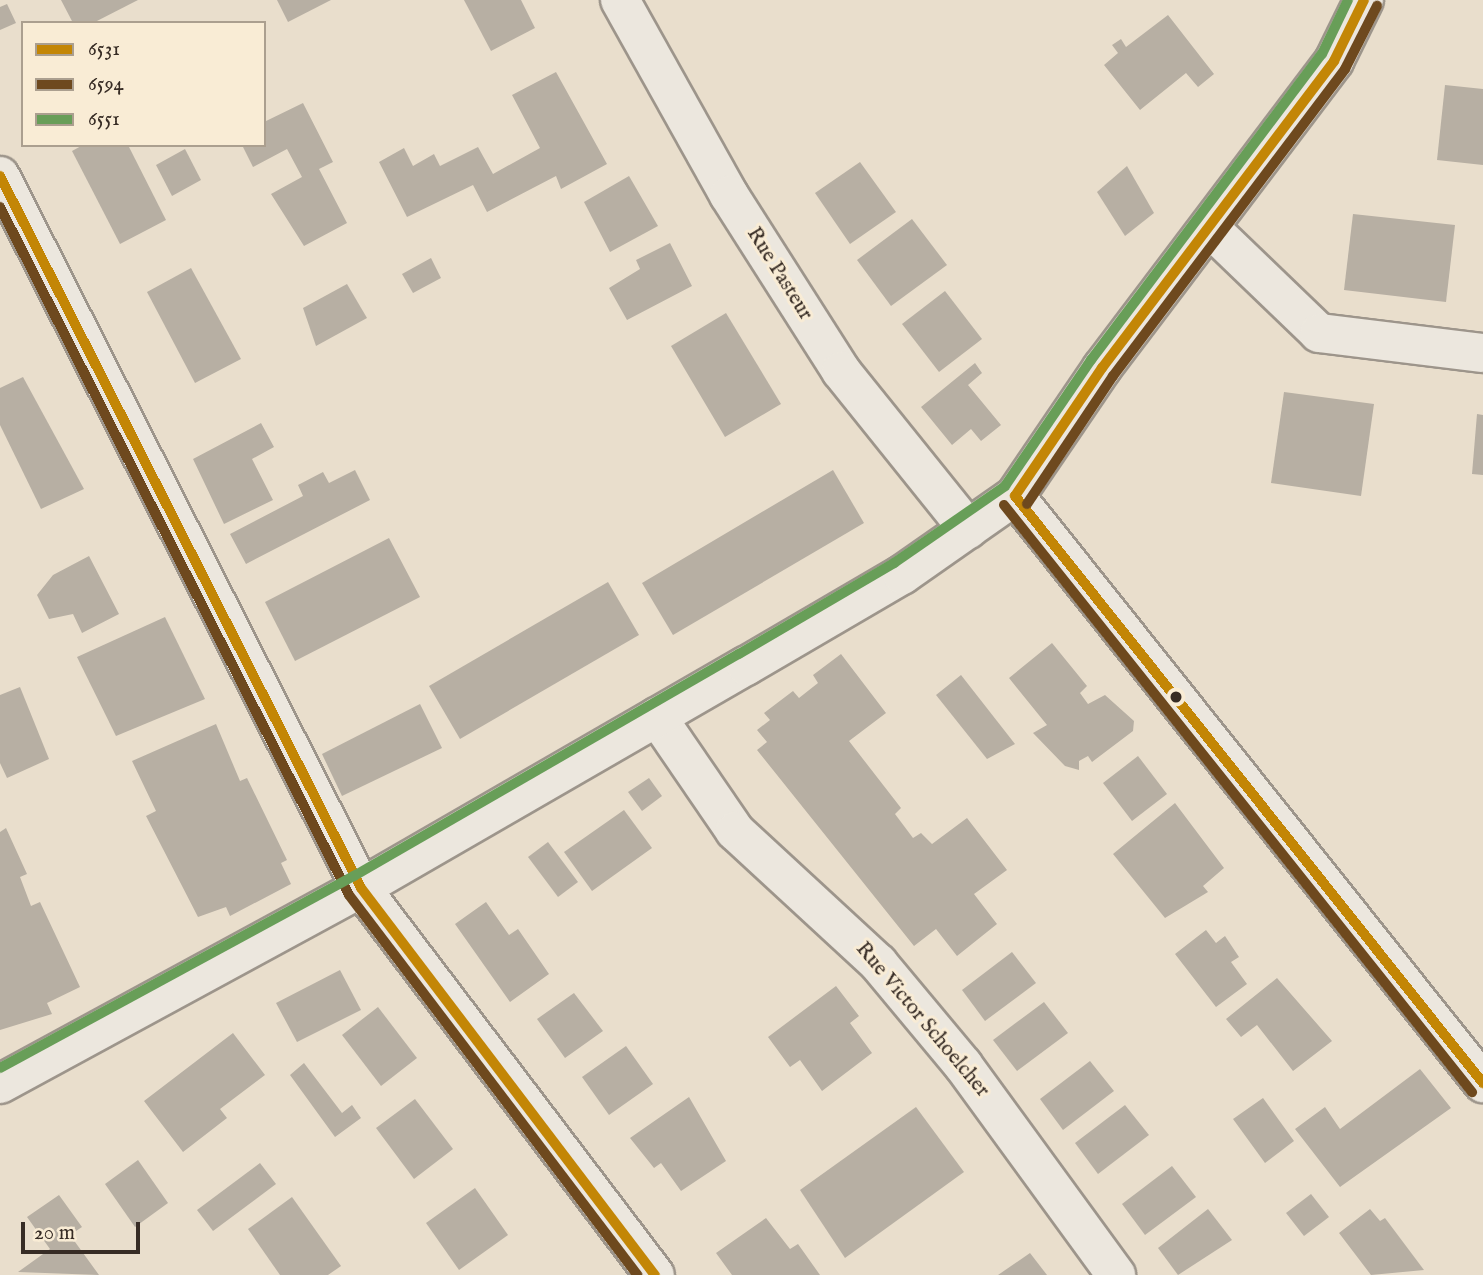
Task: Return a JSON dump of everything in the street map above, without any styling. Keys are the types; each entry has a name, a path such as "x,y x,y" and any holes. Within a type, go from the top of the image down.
{"street":[{"name":"Rue Pasteur","path":"620,0 729,195 841,371 968,529"},
{"path":"0,1084 361,888 657,717 902,575 1015,496 1352,35 1364,0"},
{"path":"0,176 361,888 655,1275"},
{"path":"1210,228 1319,333 1483,353"},
{"path":"1015,496 1483,1083"},
{"name":"Rue Victor Schoelcher","path":"657,717 736,831 878,963 963,1065 1116,1275"}],"building":[{"path":"61,0 138,0 97,21 72,21"},
{"path":"277,0 331,0 288,22"},
{"path":"464,0 521,0 535,28 491,51"},
{"path":"7,4 16,23 0,30 0,7"},
{"path":"1168,15 1214,74 1198,87 1186,73 1140,110 1104,65 1118,53 1112,45 1121,39 1126,47"},
{"path":"556,72 607,164 561,189 556,176 487,212 473,185 407,217 379,162 404,148 413,166 434,154 440,166 478,147 493,174 540,148 512,95"},
{"path":"1445,85 1483,89 1483,165 1437,160"},
{"path":"303,103 333,162 319,169 347,223 304,246 271,194 302,177 287,149 253,167 243,147 266,147 266,121"},
{"path":"79,147 129,147 166,220 120,244 72,151"},
{"path":"185,149 201,180 172,196 156,165"},
{"path":"860,162 896,212 850,244 815,193"},
{"path":"1127,166 1154,213 1125,236 1097,192"},
{"path":"629,176 658,226 610,252 584,202"},
{"path":"1353,214 1455,225 1446,302 1344,290"},
{"path":"912,219 947,265 891,306 857,260"},
{"path":"670,243 692,286 627,320 609,288 640,269 636,260"},
{"path":"431,258 441,278 413,293 402,274"},
{"path":"191,268 241,359 195,383 147,292"},
{"path":"347,284 367,318 316,346 303,308"},
{"path":"945,291 982,339 939,372 902,324"},
{"path":"726,313 781,404 725,437 671,346"},
{"path":"975,363 982,373 968,385 1001,425 981,441 971,429 952,445 921,407"},
{"path":"23,377 84,489 41,509 0,425 0,388"},
{"path":"1284,392 1374,404 1361,496 1271,483"},
{"path":"1477,414 1483,415 1483,475 1472,474"},
{"path":"261,423 274,447 252,459 273,500 224,524 193,459"},
{"path":"355,470 370,500 246,564 230,534 303,496 298,485 323,472 329,483"},
{"path":"833,470 864,523 673,635 642,583"},
{"path":"389,538 420,597 295,661 265,602"},
{"path":"89,556 119,614 82,633 73,614 49,619 37,595 53,575"},
{"path":"608,582 639,635 460,739 429,686"},
{"path":"165,617 205,699 116,736 77,657"},
{"path":"1052,643 1087,686 1080,693 1088,704 1105,695 1134,721 1133,731 1092,762 1088,756 1079,761 1079,770 1065,766 1033,733 1047,725 1009,678"},
{"path":"841,654 886,713 849,741 901,808 895,814 913,838 921,833 932,844 967,818 1007,870 974,894 997,924 957,956 936,929 914,946 757,750 767,742 757,730 770,720 764,713 793,691 799,698 818,683 813,675"},
{"path":"961,675 1015,744 987,759 936,695"},
{"path":"20,687 49,759 7,778 0,763 0,695"},
{"path":"420,704 442,748 342,796 322,754"},
{"path":"216,724 240,781 247,778 287,860 281,863 291,884 230,916 226,907 198,917 146,816 156,811 132,761"},
{"path":"1138,756 1167,794 1132,821 1103,783"},
{"path":"649,778 662,796 642,811 628,792"},
{"path":"1175,803 1224,868 1203,886 1208,892 1165,918 1113,854"},
{"path":"624,810 652,848 592,891 564,852"},
{"path":"6,828 27,874 20,877 31,906 40,902 80,987 47,1003 52,1014 0,1030 0,832"},
{"path":"548,842 578,882 558,897 528,857"},
{"path":"486,902 509,935 518,929 549,974 510,1002 455,924"},
{"path":"1206,930 1216,943 1225,936 1239,957 1231,962 1247,984 1216,1007 1175,954"},
{"path":"1012,952 1036,983 985,1021 962,990"},
{"path":"340,970 361,1010 297,1042 276,1003"},
{"path":"1277,978 1332,1041 1293,1071 1257,1025 1241,1037 1226,1019"},
{"path":"836,986 859,1016 850,1023 872,1053 822,1091 800,1060 790,1067 768,1037"},
{"path":"574,993 603,1031 565,1058 537,1019"},
{"path":"1044,1002 1068,1033 1017,1071 993,1040"},
{"path":"378,1007 417,1058 381,1086 342,1035"},
{"path":"233,1033 265,1075 220,1109 227,1118 183,1152 144,1101"},
{"path":"626,1046 653,1084 609,1115 582,1077"},
{"path":"1090,1061 1114,1091 1063,1130 1040,1099"},
{"path":"304,1063 342,1113 352,1105 361,1118 335,1137 290,1075"},
{"path":"1420,1069 1451,1108 1340,1187 1295,1129 1325,1107 1340,1129"},
{"path":"689,1097 726,1161 681,1191 661,1163 654,1168 630,1138"},
{"path":"1263,1098 1294,1141 1265,1163 1233,1119"},
{"path":"415,1099 453,1149 414,1179 376,1128"},
{"path":"1125,1105 1149,1135 1098,1174 1075,1143"},
{"path":"916,1107 964,1172 845,1258 800,1190"},
{"path":"138,1160 168,1203 135,1227 105,1184"},
{"path":"260,1163 276,1184 213,1231 197,1210"},
{"path":"1172,1166 1196,1197 1145,1235 1122,1204"},
{"path":"475,1188 508,1235 459,1270 426,1223"},
{"path":"1311,1194 1329,1217 1304,1236 1286,1213"},
{"path":"59,1195 82,1227 70,1235 99,1275 18,1272 50,1249 27,1217"},
{"path":"292,1197 341,1266 328,1275 280,1275 248,1229"},
{"path":"1208,1209 1232,1240 1178,1275 1158,1248"},
{"path":"1370,1209 1380,1221 1385,1218 1424,1270 1371,1275 1339,1233"},
{"path":"766,1218 790,1249 798,1244 820,1275 732,1275 716,1253"},
{"path":"1030,1253 1047,1275 998,1275"}],"transit line":[{"name":"6551","path":"0,1068 354,876 739,654 894,563 1005,486 1091,360 1322,54 1348,0"},
{"name":"6531","path":"1015,496 1102,368 1334,61 1364,0"},
{"name":"6594","path":"1027,504 1113,376 1345,69 1377,6"},
{"name":"6531","path":"0,176 361,888 655,1275"},
{"name":"6594","path":"0,207 349,895 637,1275"},
{"name":"6531","path":"1015,496 1483,1083"},
{"name":"6594","path":"1004,505 1472,1092"}]}
